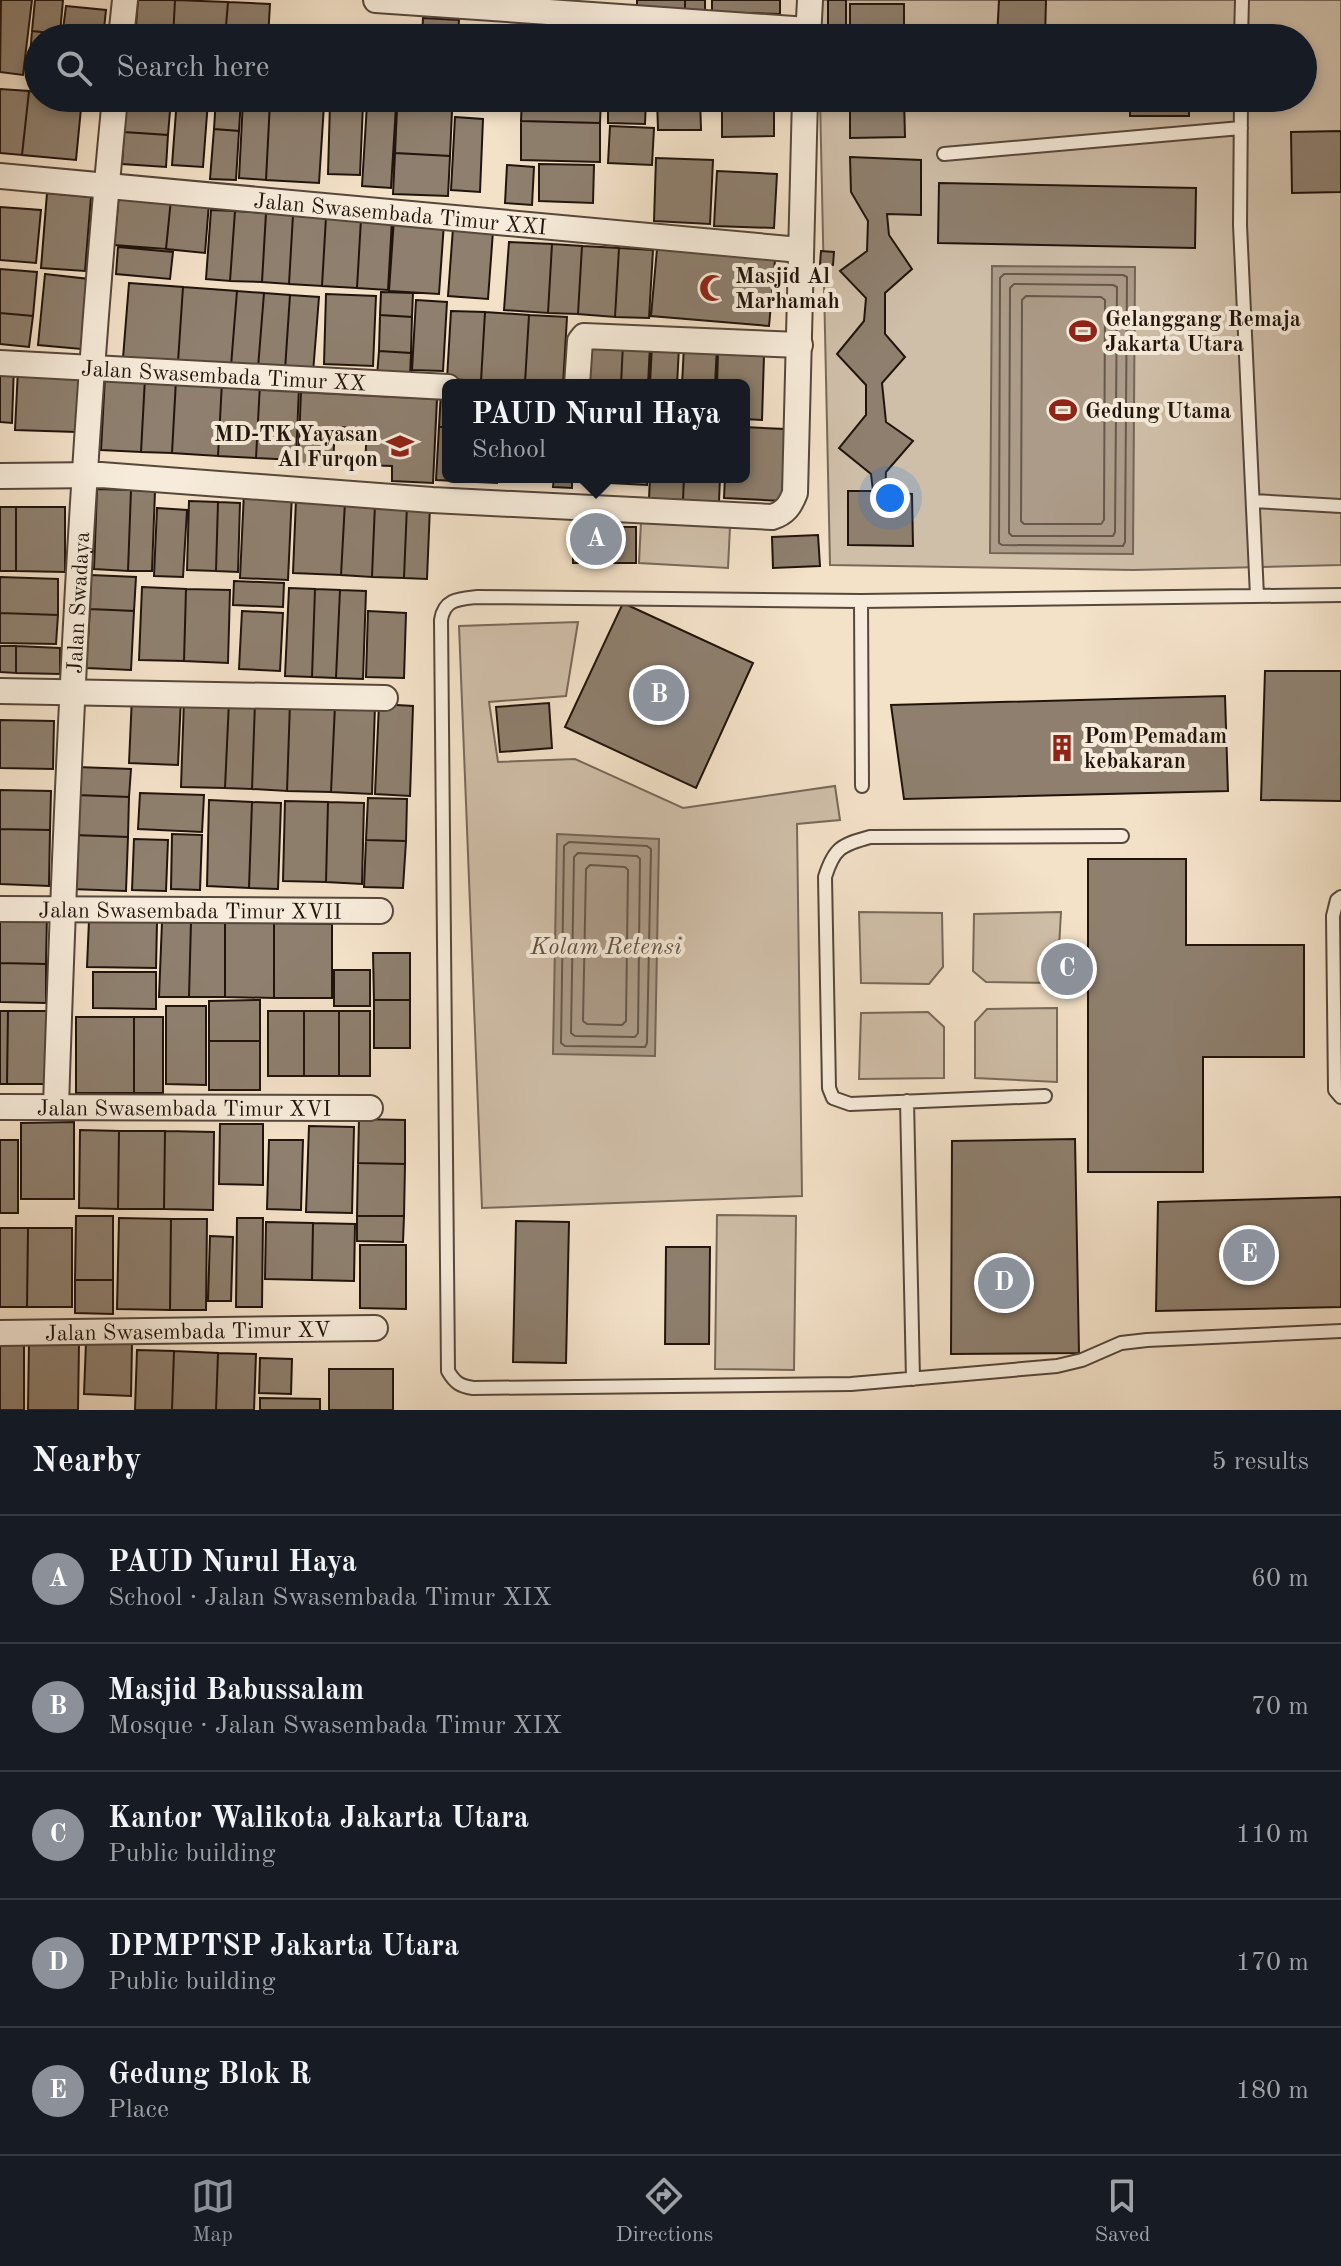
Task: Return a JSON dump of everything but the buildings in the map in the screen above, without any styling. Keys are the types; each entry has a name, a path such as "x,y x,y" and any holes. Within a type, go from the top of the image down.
{"street":[{"path":"122,24 125,0"},
{"path":"376,0 681,24"},
{"path":"809,24 810,0"},
{"name":"Jalan Swadaya","path":"56,1106 70,690 114,112"},
{"path":"0,476 86,475 432,500 772,517 787,509 795,493 805,112"},
{"name":"Jalan Swasembada Timur XXI","path":"0,176 800,250"},
{"path":"577,379 580,341 584,336 800,345"},
{"name":"Jalan Swasembada Timur XX","path":"0,363 442,387"},
{"path":"0,691 385,698"},
{"name":"Jalan Swasembada Timur XVII","path":"0,909 380,911"},
{"name":"Jalan Swasembada Timur XVI","path":"0,1107 370,1108"},
{"name":"Jalan Swasembada Timur XV","path":"0,1333 375,1328"}],"lane":[{"path":"1241,24 1242,0"},
{"path":"1241,112 1240,225 1257,596"},
{"path":"944,154 1241,128"},
{"path":"1253,501 1341,506"},
{"path":"1341,595 861,601 477,597 455,599 442,610 448,1371 454,1382 473,1388 851,1384 1057,1366 1082,1360 1121,1343 1147,1340 1341,1331"},
{"path":"861,601 862,786"},
{"path":"1045,1096 850,1104 833,1098 829,1088 825,877 831,858 844,844 870,837 1122,836"},
{"path":"1341,897 1337,900 1333,916 1335,1090 1341,1097"},
{"path":"907,1101 913,1379"}],"shaded area":[{"name":"Gelanggang Remaja Jakarta Utara","path":"818,0 1341,0 1341,565 1134,570 830,565 820,112 1317,112 1317,24 819,24"},
{"path":"641,522 730,527 728,568 639,563"},
{"path":"578,622 566,696 489,702 498,762 575,759 683,808 835,786 840,820 797,824 802,1196 482,1208 459,626"},
{"path":"859,912 942,913 943,967 929,984 861,983"},
{"path":"1061,912 1057,983 986,982 973,971 974,914"},
{"path":"1057,1008 1057,1082 975,1078 975,1022 987,1009"},
{"path":"928,1012 944,1027 944,1078 859,1079 861,1013"},
{"path":"717,1215 796,1216 794,1370 715,1369"}],"water":[{"name":"Gedung Utama","path":"992,266 1135,267 1133,554 990,553"},
{"name":"Kolam Retensi","path":"557,834 659,839 655,1056 553,1054"}],"place":[{"name":"Masjid Al Marhamah","path":"713,288"},
{"name":"Gelanggang Remaja Jakarta Utara","path":"1083,331"},
{"name":"Gedung Utama","path":"1063,410"},
{"name":"MD-TK Yayasan Al Furqon","path":"400,446"},
{"name":"PAUD Nurul Haya","path":"596,539"},
{"name":"Masjid Babussalam","path":"659,695"},
{"name":"Pom Pemadam kebakaran","path":"1062,748"},
{"name":"Kantor Walikota Jakarta Utara","path":"1067,969"},
{"name":"Gedung Blok R","path":"1249,1255"},
{"name":"DPMPTSP Jakarta Utara","path":"1004,1283"}]}
